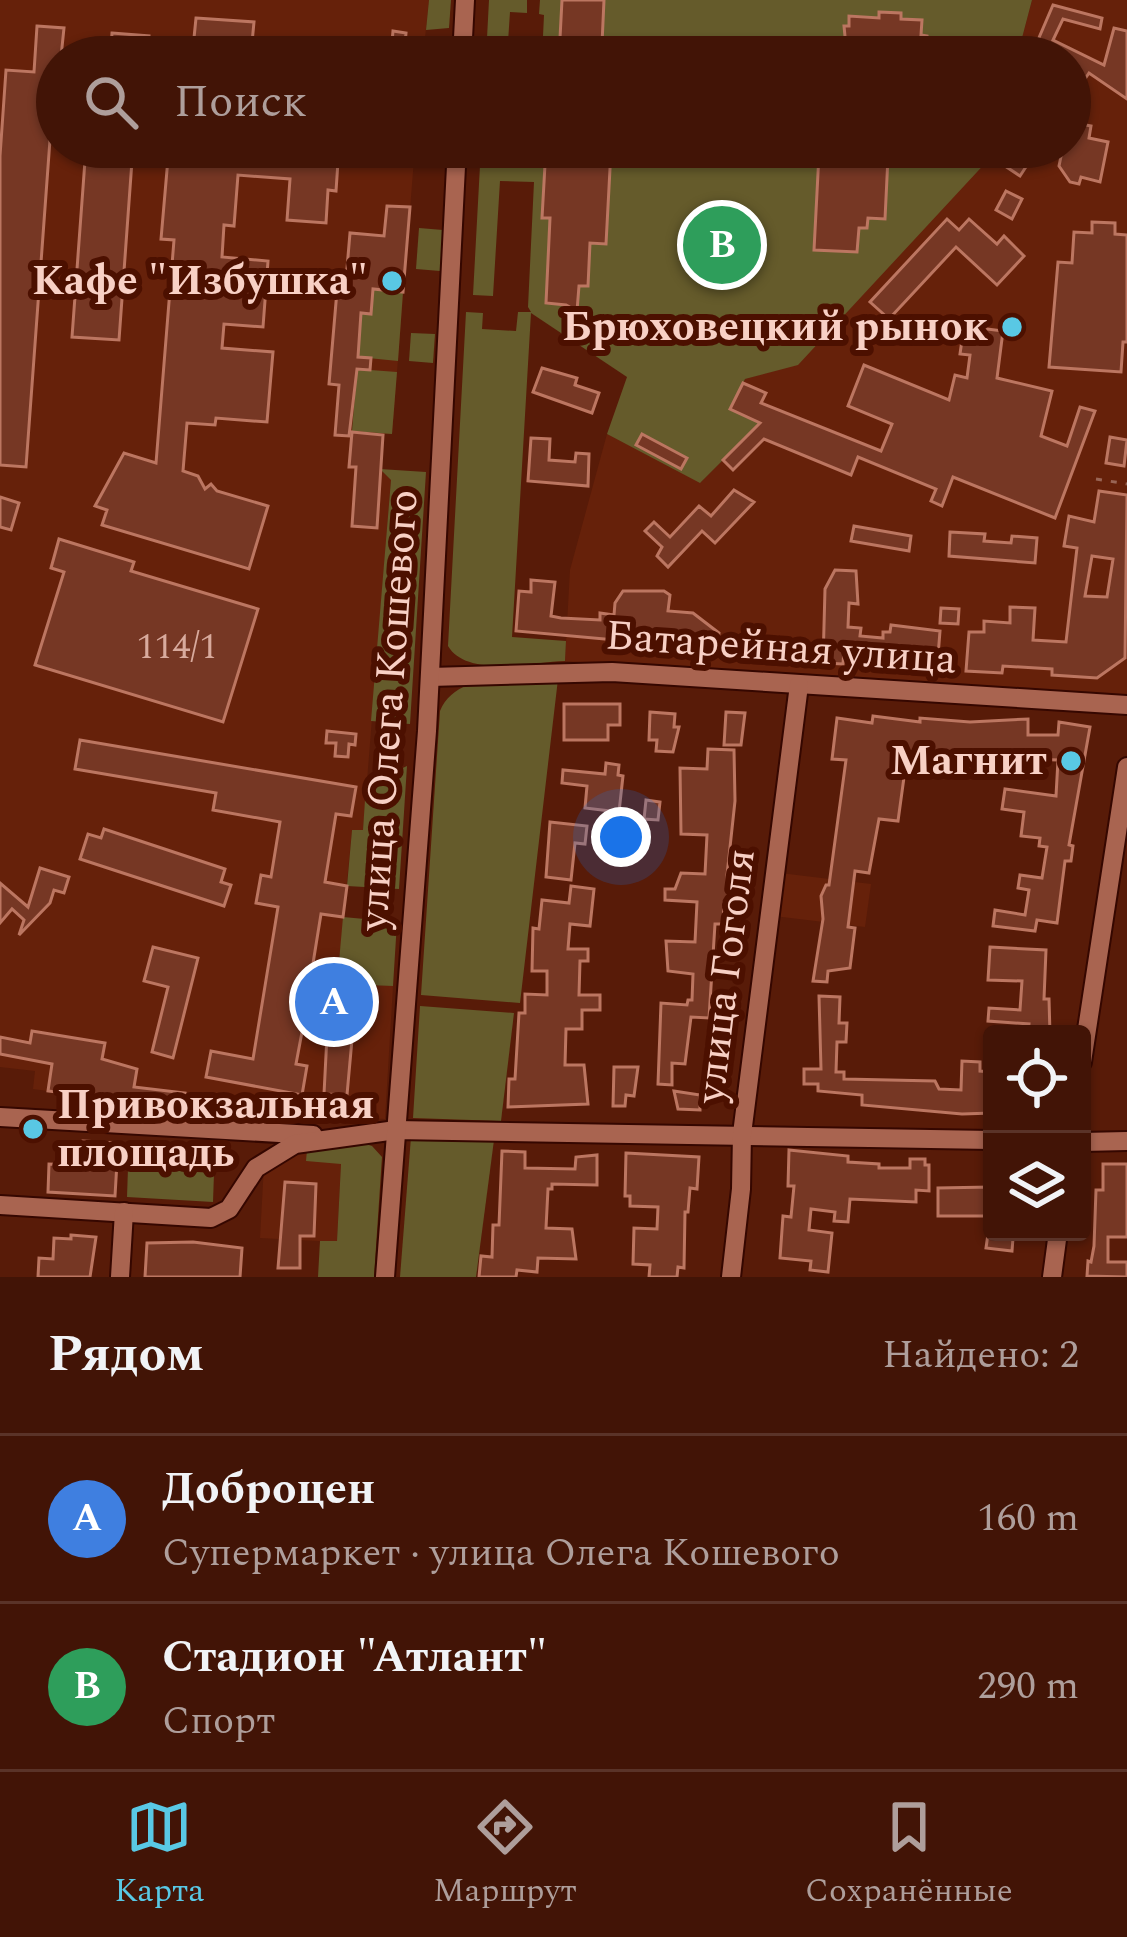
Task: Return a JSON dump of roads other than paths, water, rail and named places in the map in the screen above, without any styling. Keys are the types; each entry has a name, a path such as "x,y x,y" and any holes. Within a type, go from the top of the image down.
{"street":[{"path":"463,36 465,0"},
{"name":"улица Олега Кошевого","path":"385,1277 430,677 456,168"},
{"name":"Батарейная улица","path":"430,677 587,671 1127,705"},
{"name":"улица Гоголя","path":"731,1277 742,1133 799,685"},
{"path":"1088,1025 1127,767"},
{"path":"0,1117 340,1137"},
{"path":"0,1205 218,1216 230,1208 251,1173 303,1142 396,1130 983,1140"},
{"path":"1091,1142 1127,1141"},
{"path":"120,1277 124,1213"},
{"path":"1052,1277 1057,1241"}],"place":[{"name":"Стадион \"Атлант\"","path":"722,245"},
{"name":"Кафе \"Избушка\"","path":"392,281"},
{"name":"Брюховецкий рынок","path":"1012,327"},
{"name":"Магнит","path":"1071,761"},
{"name":"Доброцен","path":"334,1002"},
{"name":"Привокзальная площадь","path":"33,1129"}]}
